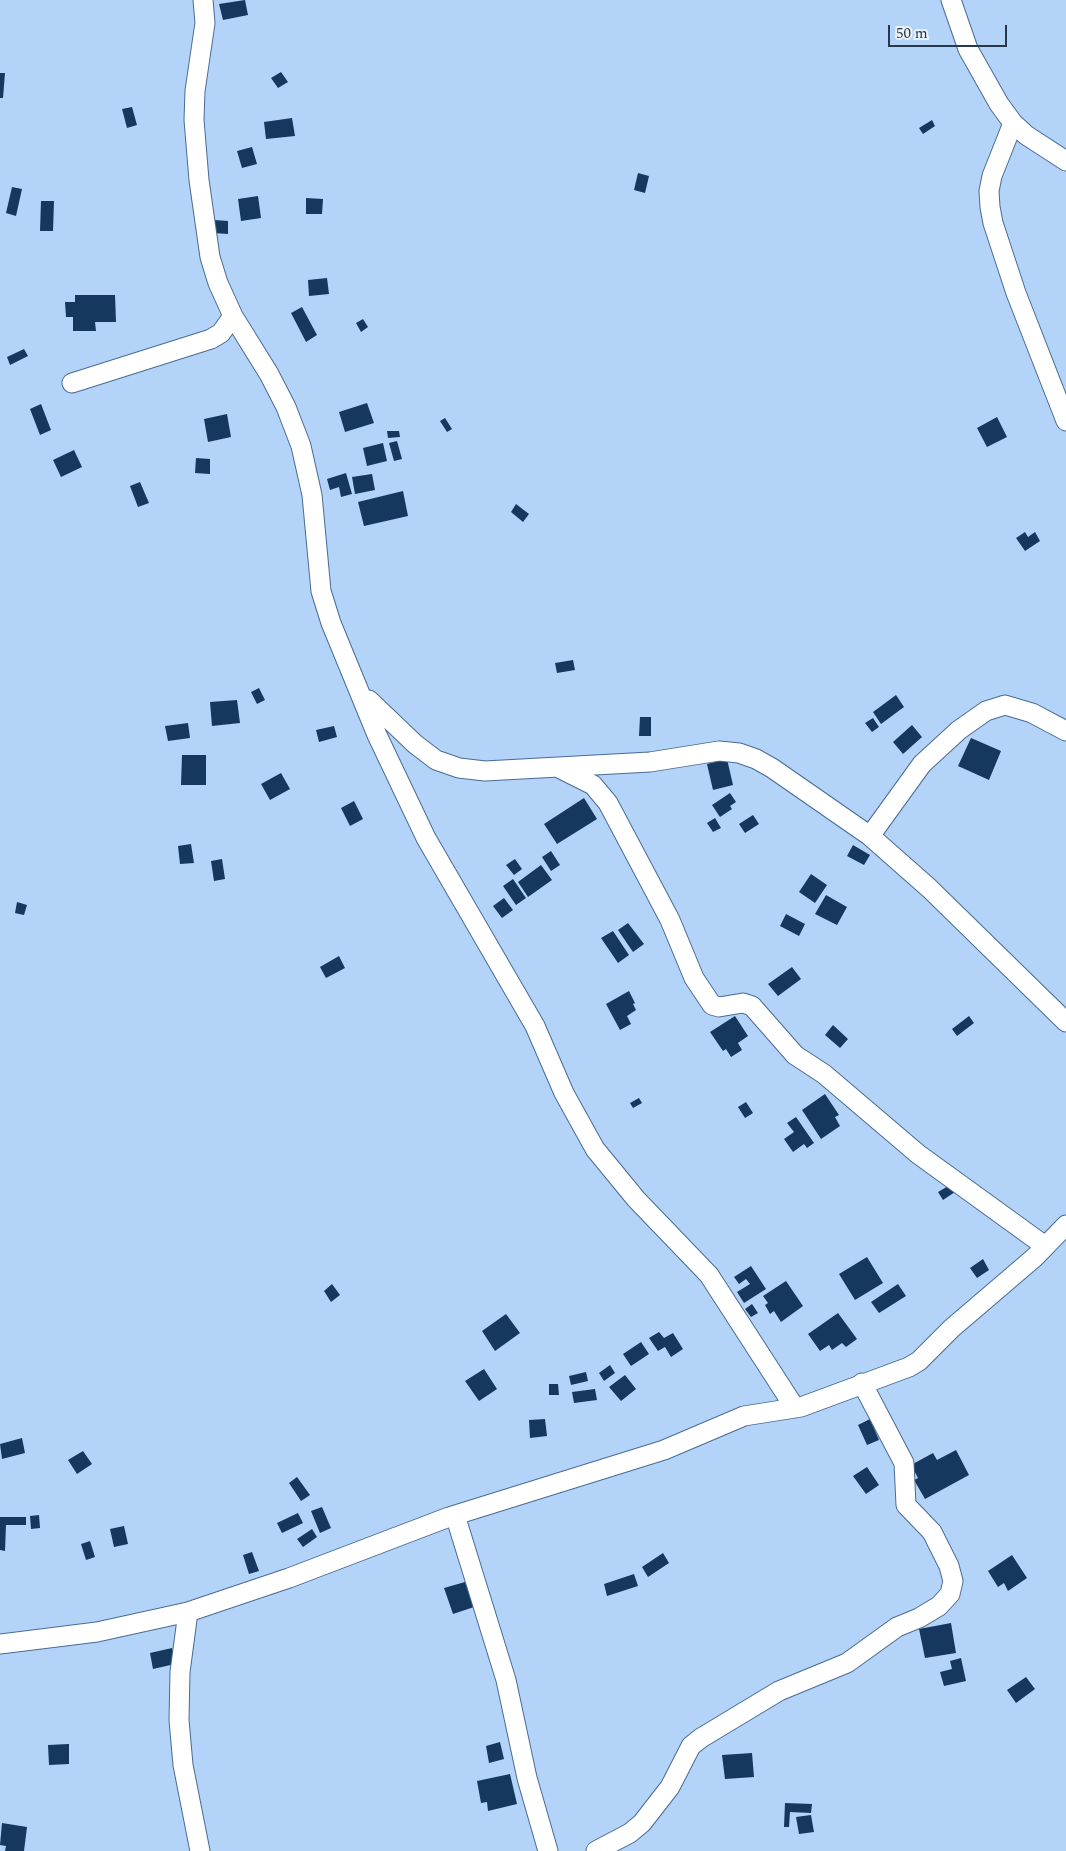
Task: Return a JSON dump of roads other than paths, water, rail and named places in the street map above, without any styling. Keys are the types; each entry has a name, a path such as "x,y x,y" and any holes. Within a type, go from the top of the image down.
{"street":[{"path":"203,0 205,23 195,91 195,144 210,257 218,283 233,316 273,382 286,407 301,446 312,495 321,592 331,623 377,735 426,838 535,1026 564,1093 594,1149 636,1199 709,1275 795,1408"},
{"path":"951,0 968,48 999,104 1013,123 1026,135 1066,161"},
{"path":"1013,123 992,176 989,191 990,207 993,223 1016,293 1066,421"},
{"path":"72,383 211,339 221,333 233,316"},
{"path":"358,687 379,711 436,760 459,768 485,772 556,766 650,762 719,751 739,753 772,768 870,836 928,888 1066,1022"},
{"path":"870,836 922,764 959,730 986,711 1005,705 1032,713 1066,731"},
{"path":"556,766 593,785 608,802 670,920 694,978 712,1005 719,1007 742,1003 752,1006 795,1056 824,1074 918,1154 1045,1246"},
{"path":"0,1644 106,1631 188,1612 289,1578 456,1515 634,1460 744,1416 795,1408 909,1367 919,1360 1066,1225"},
{"path":"596,1851 630,1833 642,1823 670,1787 691,1746 701,1738 779,1691 847,1663 897,1627 919,1618 939,1606 950,1594 953,1581 949,1566 932,1532 906,1505 904,1463 862,1383"},
{"path":"456,1515 506,1680 527,1778 548,1851"},
{"path":"188,1612 180,1672 179,1720 183,1765 200,1851"}]}
